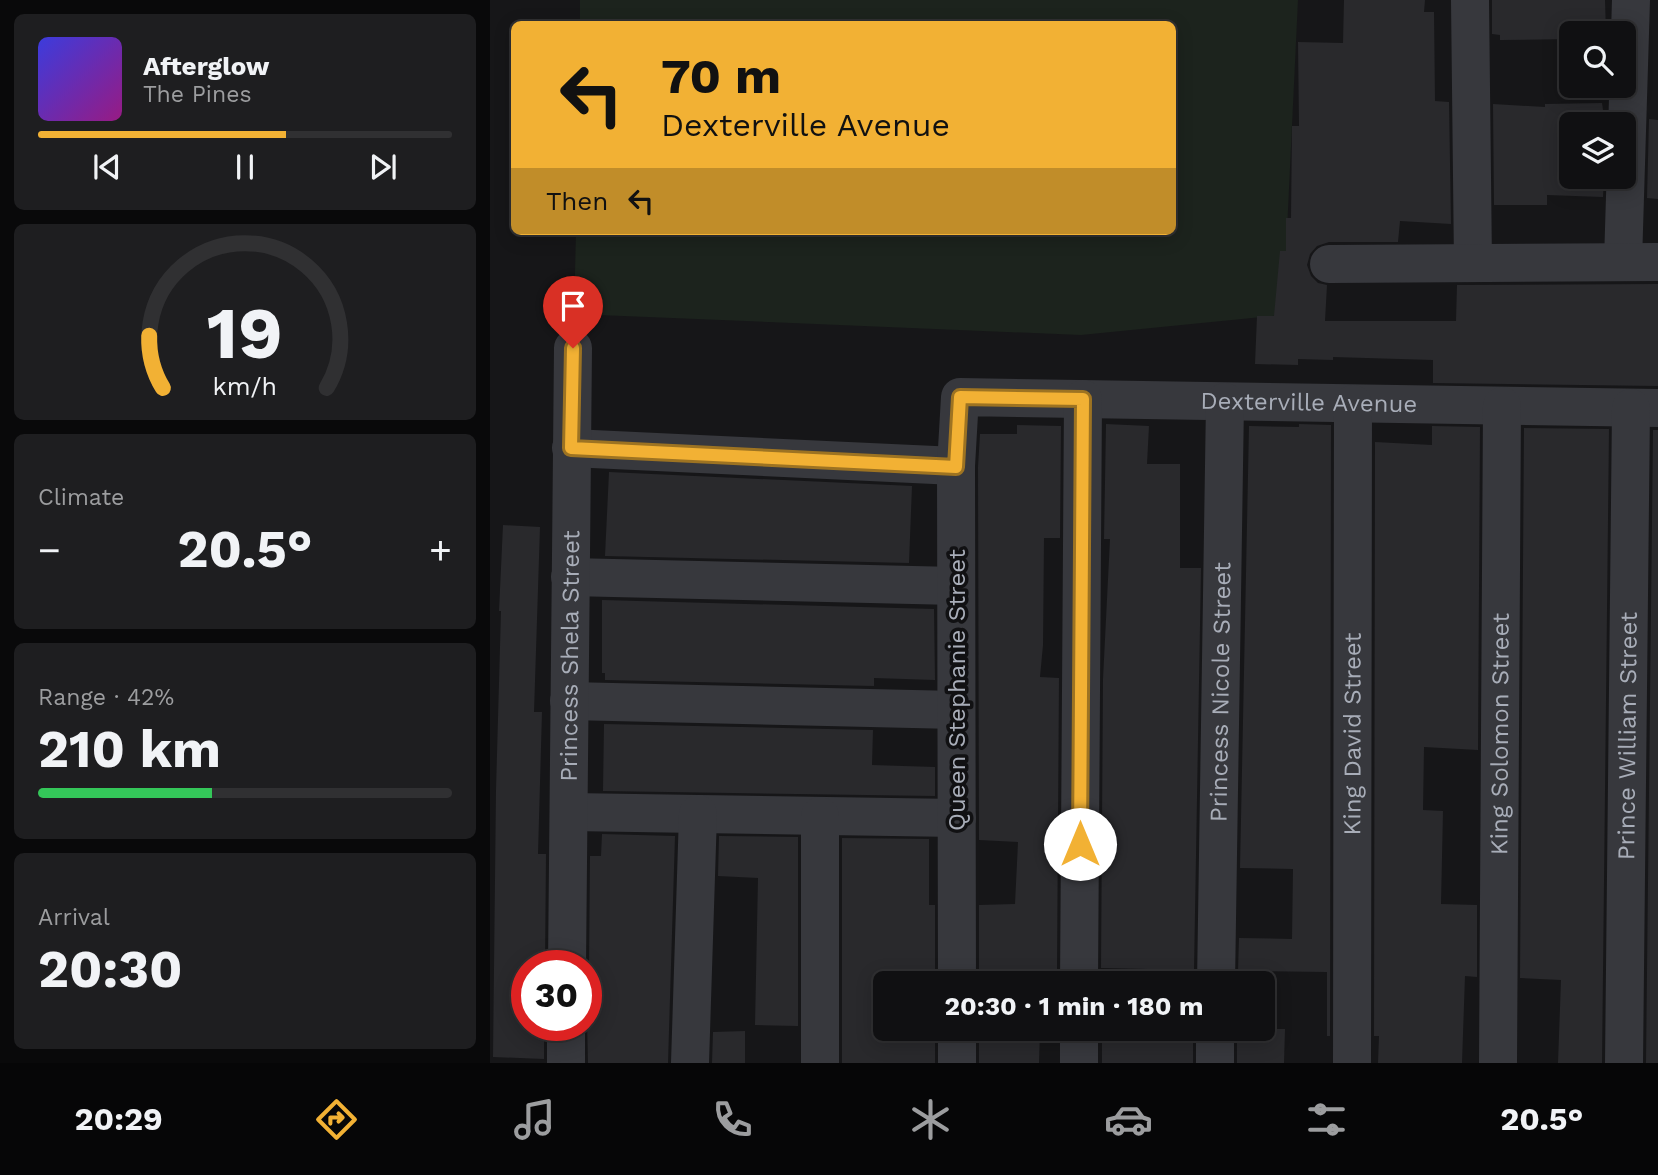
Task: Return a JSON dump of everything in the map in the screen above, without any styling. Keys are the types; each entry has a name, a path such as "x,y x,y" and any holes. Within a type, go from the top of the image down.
{"street":[{"path":"1470,0 1472,263"},
{"path":"1329,264 1641,262 1643,107 1632,0"},
{"name":"Princess Shela Street","path":"567,950 573,348"},
{"name":"Dexterville Avenue","path":"960,397 1644,408"},
{"name":"Queen Stephanie Street","path":"957,971 956,467 960,397"},
{"path":"1079,971 1083,399"},
{"name":"Princess Nicole Street","path":"1216,971 1225,401"},
{"name":"King David Street","path":"1352,1063 1353,404"},
{"name":"King Solomon Street","path":"1498,1063 1502,406"},
{"name":"Prince William Street","path":"1624,1063 1644,408"},
{"path":"571,448 956,467"},
{"path":"570,577 956,586"},
{"path":"569,701 956,710"},
{"path":"570,812 957,818"},
{"path":"690,1063 698,814"},
{"path":"820,816 820,1063"},
{"path":"566,1041 566,1063"},
{"path":"957,1041 957,1063"},
{"path":"1079,1041 1079,1063"},
{"path":"1215,1041 1215,1063"}],"shaded area":[{"path":"580,0 1298,0 1283,315 1081,335 574,314 576,235 1176,235 1176,21 580,21"}],"building":[{"path":"1344,0 1425,0 1424,12 1434,12 1435,101 1449,102 1451,224 1400,221 1398,242 1329,242 1317,246 1310,254 1307,265 1311,276 1318,283 1327,285 1325,321 1456,321 1457,285 1658,284 1658,386 1433,383 1433,360 1333,357 1333,360 1298,359 1298,365 1255,364 1257,316 1274,316 1280,251 1286,251 1286,218 1291,218 1292,126 1299,126 1298,42 1343,43"},
{"path":"1492,0 1605,0 1606,21 1559,21 1559,39 1500,40 1500,35 1492,34"},
{"path":"1602,103 1603,112 1559,112 1559,189 1603,189 1603,197 1547,195 1547,205 1494,205 1493,104 1545,107 1545,104"},
{"path":"1649,119 1658,120 1658,199 1647,198"},
{"path":"1106,424 1149,426 1147,464 1180,464 1180,568 1201,568 1194,970 1101,968 1103,679 1110,539 1104,539"},
{"path":"1299,424 1331,425 1330,1036 1327,1036 1327,972 1238,971 1239,938 1292,939 1293,869 1240,868 1249,426 1299,427"},
{"path":"1017,425 1061,426 1060,538 1044,538 1040,677 1059,678 1057,970 979,971 979,905 1015,904 1018,842 979,840 980,434 1017,434"},
{"path":"1432,426 1480,427 1478,750 1424,747 1423,810 1443,811 1441,904 1477,905 1477,977 1465,976 1462,1063 1378,1063 1379,1036 1374,1036 1375,442 1432,445"},
{"path":"1524,428 1609,429 1602,1063 1558,1063 1561,980 1520,978"},
{"path":"1653,430 1658,430 1658,1063 1646,1063"},
{"path":"609,472 912,486 909,563 605,556"},
{"path":"503,525 540,527 534,712 542,712 538,854 546,854 545,950 511,950 511,1041 544,1041 544,1059 493,1057 499,611"},
{"path":"602,600 934,609 935,680 874,678 874,686 605,680 605,673 602,673"},
{"path":"604,724 873,730 872,765 935,767 935,796 603,791"},
{"path":"602,834 675,836 668,1063 588,1063 587,1041 602,1041 602,950 589,950 590,856 601,856"},
{"path":"719,836 798,837 798,1026 755,1025 758,878 718,876"},
{"path":"842,838 929,839 929,905 935,905 935,971 873,971 873,1041 935,1041 935,1063 842,1063"},
{"path":"1275,1029 1285,1029 1284,1063 1237,1063 1237,1041 1275,1041"},
{"path":"745,1031 745,1063 712,1063 713,1032"},
{"path":"979,1041 1040,1041 1039,1063 979,1063"},
{"path":"1102,1041 1193,1041 1193,1063 1102,1063"}],"route":[{"path":"573,348 571,448 956,467 960,397 1083,399 1080,844"}]}
